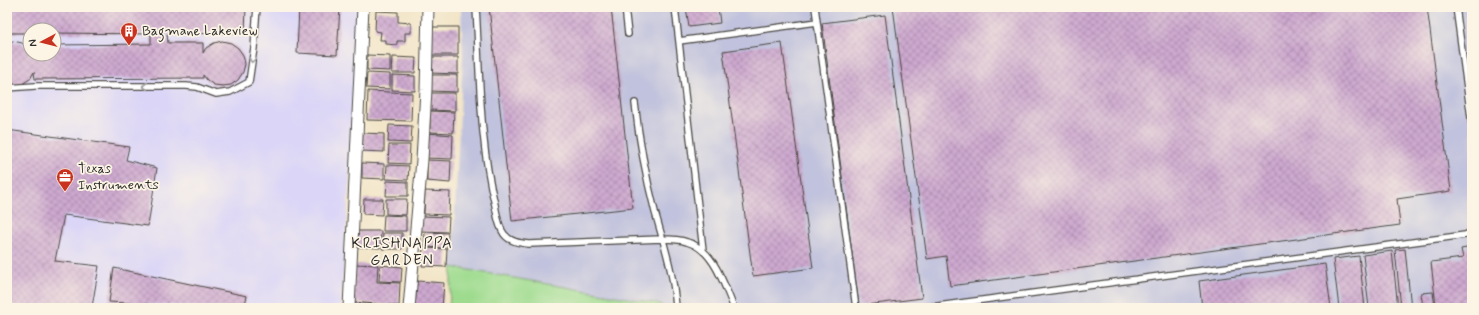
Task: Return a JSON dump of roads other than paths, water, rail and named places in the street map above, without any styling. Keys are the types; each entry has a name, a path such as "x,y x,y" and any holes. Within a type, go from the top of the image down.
{"street":[{"path":"349,308 363,7"},
{"path":"409,308 422,160 426,90 428,7"}],"lane":[{"path":"7,88 36,86 168,86 197,88 216,94 230,92 249,82 254,48 257,7"},
{"path":"476,7 483,128 490,187 499,224 504,234 509,239 529,244 662,239 675,239 688,242 703,250 719,271 734,308"},
{"path":"625,7 628,34"},
{"path":"675,7 703,250"},
{"path":"815,7 856,308"},
{"path":"1456,7 1472,125"},
{"path":"679,41 818,22"},
{"path":"635,104 638,133 662,239 671,268 676,308"},
{"path":"923,308 1465,235 1472,232"}],"place":[{"name":"Bagmane Lakeview","path":"129,46"},
{"name":"Texas Instruments","path":"65,192"}],"district":[{"name":"KRISHNAPPA GARDEN","path":"402,252"}]}
